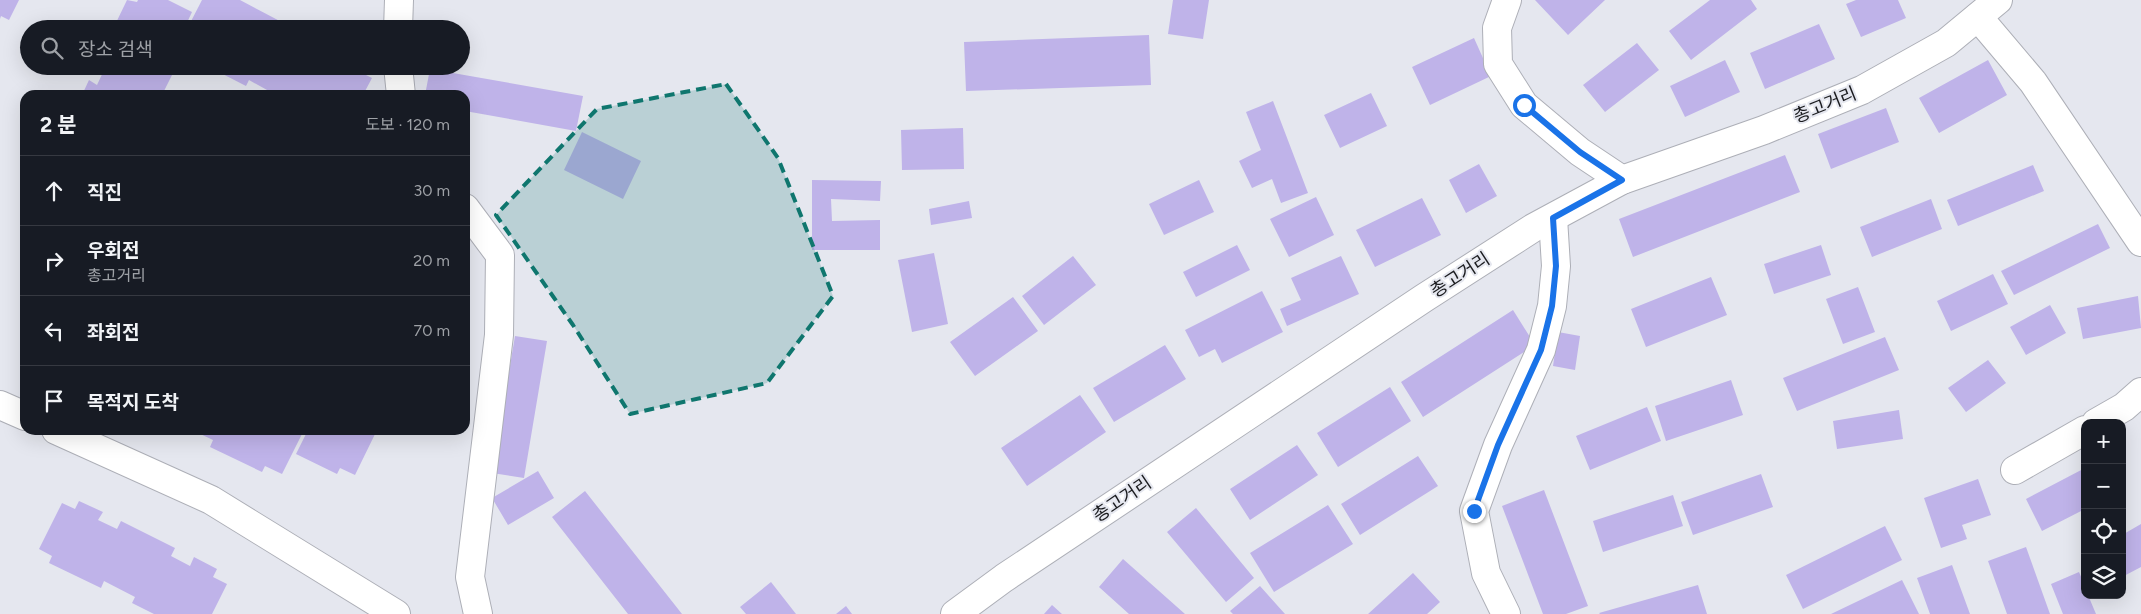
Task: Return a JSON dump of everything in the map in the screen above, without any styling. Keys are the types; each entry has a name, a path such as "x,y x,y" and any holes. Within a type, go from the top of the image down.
{"street":[{"path":"398,20 399,0"},
{"path":"1507,0 1497,28 1498,64 1524,105 1580,152 1622,180"},
{"path":"1988,8 2033,82 2141,242"},
{"name":"총고거리","path":"955,614 1004,578 1424,298 1533,228 1622,180 1764,130 1862,90 1946,43 1988,8"},
{"path":"399,75 400,90"},
{"path":"470,215 500,255 499,335 470,577 478,614"},
{"path":"1506,614 1486,573 1474,511 1498,445 1541,350 1552,306 1556,266 1553,218"},
{"path":"2103,419 2124,407 2141,392"},
{"path":"0,404 20,414"},
{"path":"2015,470 2081,432"},
{"path":"67,435 211,500 396,614"}],"highlighted area":[{"path":"726,84 778,158 833,296 767,383 630,414 573,325 496,215 597,109"}],"building":[{"path":"0,0 19,0 9,20 1,16 0,19"},
{"path":"127,0 137,2 138,0 168,0 192,12 188,20 117,20"},
{"path":"202,0 240,0 278,20 192,20"},
{"path":"1173,0 1209,0 1203,39 1168,34"},
{"path":"1535,0 1605,0 1568,35"},
{"path":"1710,0 1751,0 1757,9 1691,60 1669,31"},
{"path":"1856,0 1898,0 1906,18 1861,37 1846,4"},
{"path":"1819,24 1835,59 1765,89 1750,53"},
{"path":"1149,35 1151,85 966,91 964,42"},
{"path":"1474,38 1491,76 1430,105 1412,67"},
{"path":"1637,43 1659,70 1605,112 1583,85"},
{"path":"1725,60 1740,92 1685,117 1670,86"},
{"path":"1988,60 2007,95 1939,133 1919,98"},
{"path":"102,75 172,75 164,90 84,90 89,80 97,85"},
{"path":"225,75 366,75 372,78 366,90 267,90 249,80 246,86"},
{"path":"429,75 464,75 583,96 576,131 470,112 470,90 426,90"},
{"path":"1371,93 1387,126 1340,148 1324,115"},
{"path":"1273,101 1308,193 1281,203 1272,179 1252,188 1239,161 1261,150 1246,112"},
{"path":"1886,108 1899,142 1831,169 1818,134"},
{"path":"963,128 964,169 902,170 901,130"},
{"path":"582,132 641,161 623,199 564,170"},
{"path":"1785,155 1800,192 1633,257 1619,219"},
{"path":"1479,164 1497,196 1466,213 1449,180"},
{"path":"2033,165 2044,191 1958,226 1947,200"},
{"path":"812,180 881,181 880,201 831,199 832,221 880,220 880,250 812,250"},
{"path":"1199,180 1214,212 1164,235 1149,204"},
{"path":"1316,197 1334,235 1289,257 1270,219"},
{"path":"1422,198 1441,235 1375,267 1356,230"},
{"path":"1931,199 1942,229 1872,257 1860,227"},
{"path":"969,201 972,218 931,225 929,209"},
{"path":"2098,224 2110,248 2014,295 2001,271"},
{"path":"1237,245 1250,270 1196,297 1183,272"},
{"path":"1821,245 1831,275 1774,294 1764,264"},
{"path":"934,253 948,324 912,332 898,260"},
{"path":"1073,256 1096,285 1044,325 1022,296"},
{"path":"1341,256 1359,294 1287,326 1280,309 1301,300 1291,278"},
{"path":"1993,274 2008,304 1951,331 1937,301"},
{"path":"1711,277 1727,315 1646,347 1631,309"},
{"path":"1858,287 1875,332 1843,344 1826,299"},
{"path":"1262,291 1283,332 1222,363 1215,349 1199,357 1185,330"},
{"path":"2138,296 2141,328 2083,339 2077,308"},
{"path":"1013,297 1038,331 975,376 950,342"},
{"path":"2050,305 2066,333 2026,355 2010,327"},
{"path":"1513,310 1535,345 1423,417 1401,382"},
{"path":"1558,332 1580,336 1575,370 1553,366"},
{"path":"515,336 547,341 524,478 492,473"},
{"path":"1885,337 1899,370 1797,411 1783,378"},
{"path":"1165,345 1186,379 1114,422 1093,388"},
{"path":"1988,360 2006,383 1966,412 1948,388"},
{"path":"1731,380 1743,415 1666,441 1655,406"},
{"path":"1390,387 1411,421 1338,467 1317,433"},
{"path":"1080,395 1106,432 1027,486 1001,448"},
{"path":"1647,407 1661,441 1590,470 1576,436"},
{"path":"1899,410 1903,439 1837,449 1833,421"},
{"path":"202,435 302,435 282,474 265,466 262,472 210,447 213,440"},
{"path":"306,435 375,435 355,475 340,468 337,474 296,454"},
{"path":"1297,445 1318,475 1250,520 1230,489"},
{"path":"1418,456 1438,486 1360,535 1341,504"},
{"path":"2081,470 2081,511 2042,531 2026,499"},
{"path":"538,471 554,498 508,525 492,498"},
{"path":"1761,474 1773,507 1693,535 1681,502"},
{"path":"1978,479 1991,515 1962,525 1967,539 1941,548 1924,498"},
{"path":"1544,490 1588,606 1566,614 1543,614 1502,506"},
{"path":"585,491 682,614 628,614 552,517"},
{"path":"1673,495 1683,526 1603,552 1593,521"},
{"path":"79,501 103,512 98,520 117,529 121,521 175,548 171,556 190,566 194,557 217,569 213,577 227,584 212,614 154,614 132,603 135,597 104,581 101,588 49,563 52,556 39,549 62,503 75,509"},
{"path":"1328,505 1353,544 1274,592 1250,553"},
{"path":"1196,508 1254,578 1226,602 1167,532"},
{"path":"2141,524 2141,567 2126,575 2126,554 2126,533"},
{"path":"1885,526 1902,560 1803,609 1786,575"},
{"path":"2026,547 2050,614 2007,614 1988,561"},
{"path":"1123,559 1185,614 1129,614 1099,587"},
{"path":"1952,565 1970,614 1930,614 1917,578"},
{"path":"2079,572 2081,577 2081,599 2090,599 2096,614 2063,614 2051,584"},
{"path":"1413,573 1440,602 1427,614 1368,614"},
{"path":"1902,580 1919,614 1831,614"},
{"path":"771,582 796,614 746,614 740,607"},
{"path":"1698,585 1707,614 1599,613"},
{"path":"1260,586 1285,614 1233,614 1230,611"},
{"path":"1052,605 1062,614 1044,614"},
{"path":"846,606 852,614 836,614"}],"route":[{"path":"1474,511 1498,445 1541,350 1552,306 1556,266 1553,218 1622,180 1580,152 1524,105"}]}
